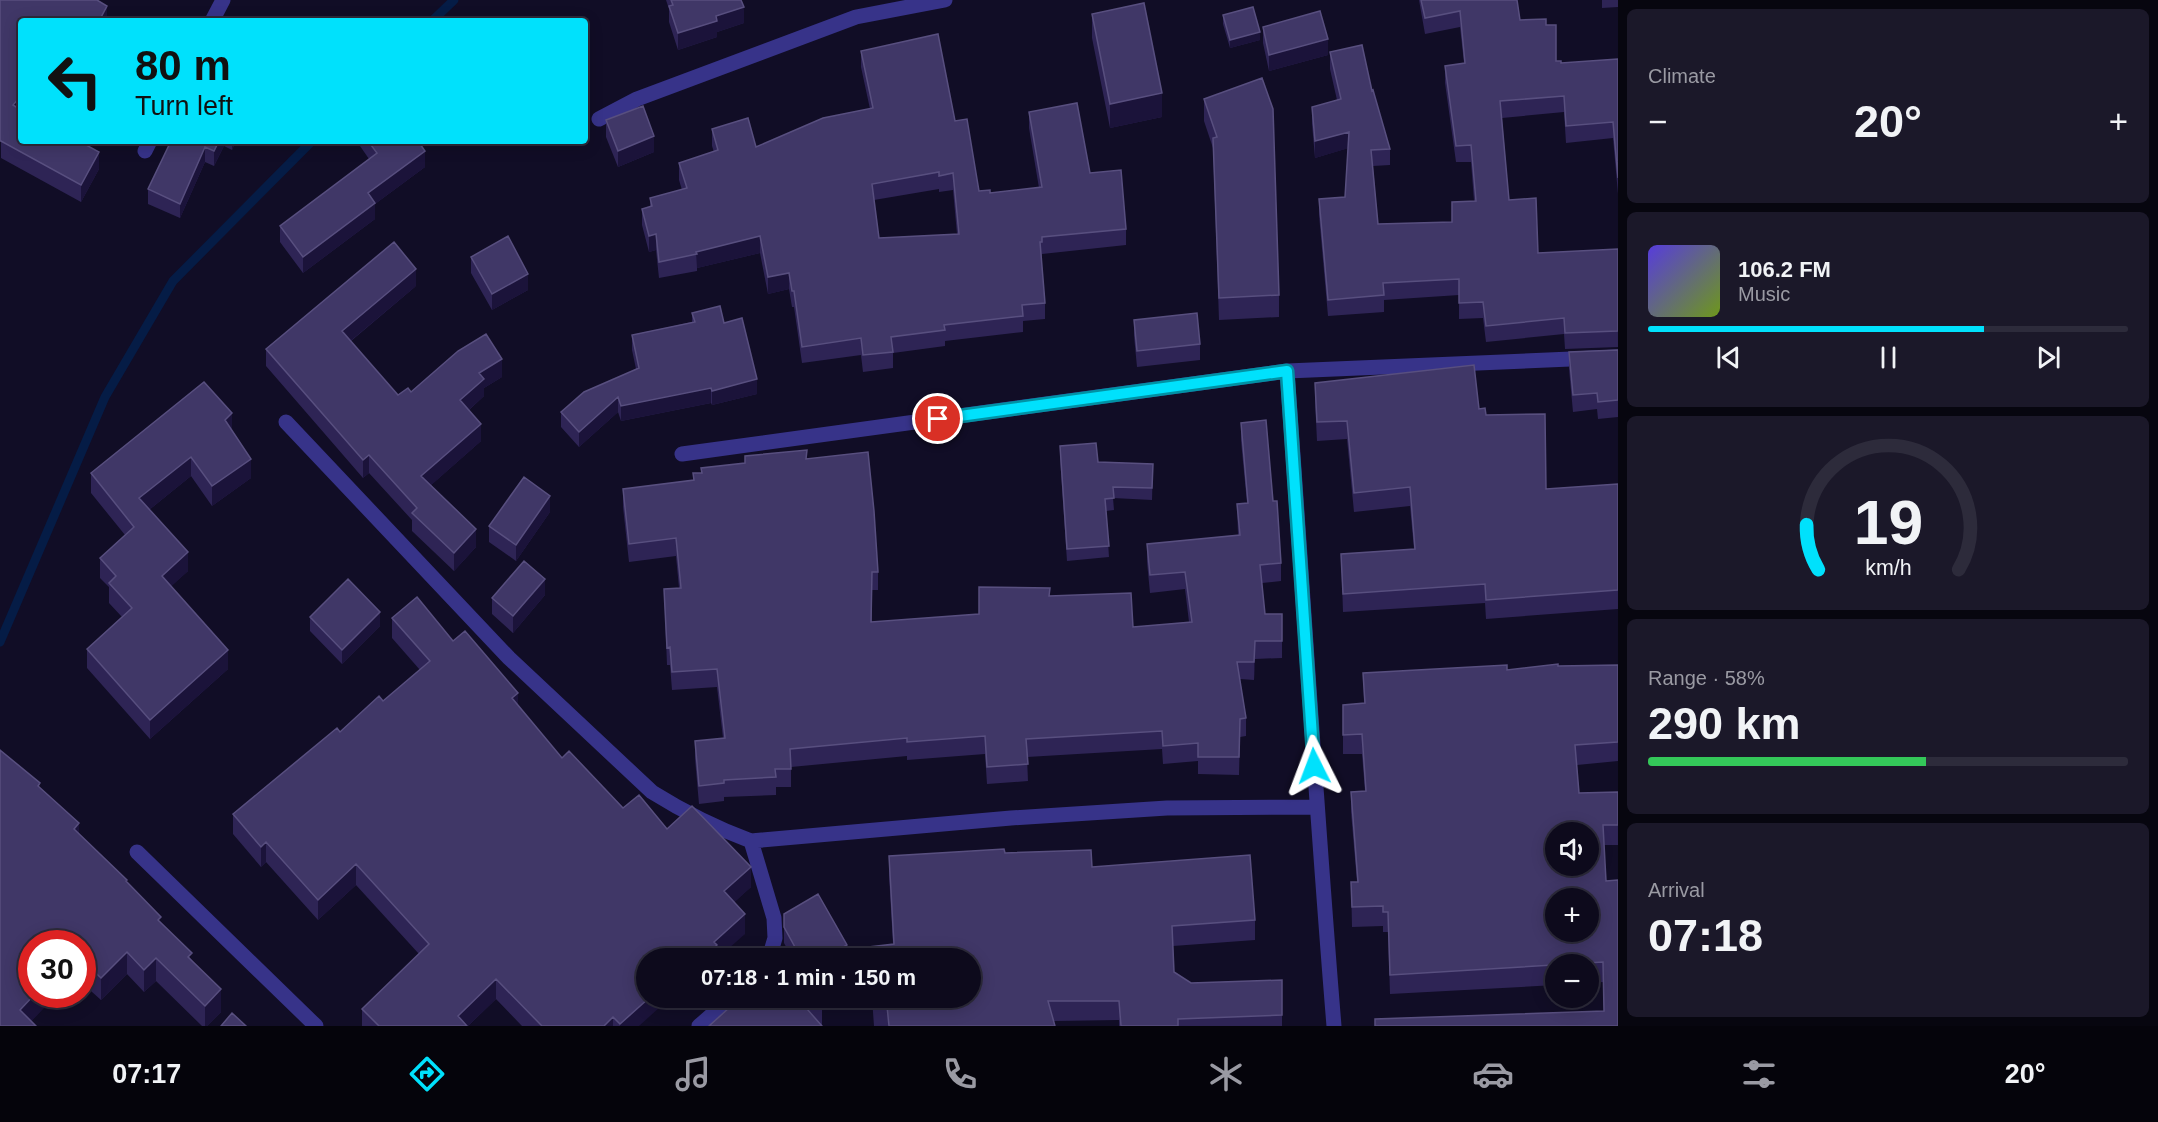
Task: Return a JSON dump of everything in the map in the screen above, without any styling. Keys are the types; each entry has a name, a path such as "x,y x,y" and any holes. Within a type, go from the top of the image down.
{"street":[{"path":"214,18 223,0"},
{"path":"599,119 637,99 856,17 945,0"},
{"path":"682,454 1287,371 1618,357"},
{"path":"1287,371 1309,670 1316,807 1334,1026"},
{"path":"286,422 508,658 652,792 689,814 751,841 1011,818 1167,808 1316,807"},
{"path":"751,841 774,918 775,938 772,948"},
{"path":"137,852 316,1026"},
{"path":"699,1026 720,1008"}],"building":[{"path":"0,0 97,0 107,6 101,18 18,18 18,99 13,105 18,108 18,144 84,144 99,152 81,185 0,141"},
{"path":"671,0 741,0 744,7 716,16 717,21 678,33 669,6 673,5"},
{"path":"1421,0 1517,0 1520,20 1546,19 1546,25 1556,25 1556,61 1561,61 1561,63 1618,59 1618,178 1613,122 1566,126 1564,96 1500,101 1509,200 1536,198 1538,253 1618,249 1618,331 1565,333 1564,318 1486,326 1483,302 1459,303 1459,279 1383,283 1384,295 1328,300 1319,199 1345,197 1349,132 1315,141 1312,107 1341,99 1330,52 1362,45 1372,91 1390,149 1371,150 1378,224 1452,222 1452,202 1476,201 1471,145 1456,146 1445,66 1465,63 1460,11 1425,18"},
{"path":"1144,3 1162,93 1110,104 1092,14"},
{"path":"1253,7 1260,32 1230,40 1223,15"},
{"path":"1320,11 1328,39 1269,55 1263,27"},
{"path":"938,34 955,121 967,119 979,191 990,190 990,193 1042,187 1029,112 1077,103 1090,173 1121,170 1126,229 1042,237 1042,242 1040,242 1045,303 1022,305 1023,316 944,325 945,330 891,337 893,352 863,355 861,338 802,347 794,291 792,291 789,273 768,277 760,236 659,262 656,234 649,236 642,209 652,206 650,198 687,188 679,163 718,150 712,129 748,118 756,147 823,118 873,108 861,51","holes":["939,172 939,176 953,173 959,234 879,238 872,184"]},
{"path":"1262,78 1273,109 1279,295 1219,298 1213,138 1217,137 1204,99"},
{"path":"643,106 654,136 618,151 606,120"},
{"path":"170,144 218,144 214,151 205,147 180,204 148,189"},
{"path":"370,144 420,144 425,151 368,193 375,203 303,257 280,226 377,153"},
{"path":"508,236 528,274 492,294 471,257"},
{"path":"394,242 416,269 342,331 398,395 408,388 411,392 458,351 486,334 502,359 479,373 484,379 460,400 481,424 421,476 476,529 454,553 412,513 417,508 369,455 363,460 266,349"},
{"path":"720,306 724,323 742,318 757,379 712,391 711,388 621,406 618,397 579,432 561,412 584,392 639,368 632,335 695,322 692,313"},
{"path":"1197,313 1200,344 1137,351 1134,320"},
{"path":"1618,350 1618,400 1598,402 1597,393 1573,395 1569,352"},
{"path":"1474,365 1479,409 1485,408 1486,415 1545,414 1546,489 1618,484 1618,590 1486,600 1485,584 1343,594 1341,554 1415,549 1410,487 1354,493 1347,421 1317,422 1315,383"},
{"path":"204,382 232,413 225,420 251,459 212,486 191,457 139,498 188,552 162,576 228,650 150,720 87,649 132,608 109,583 116,576 100,558 134,527 91,473"},
{"path":"1266,420 1273,501 1277,501 1281,563 1260,565 1265,614 1282,614 1282,641 1255,641 1254,662 1237,662 1246,718 1240,719 1239,757 1198,757 1198,743 1163,746 1162,731 1026,739 1028,764 987,767 985,736 907,742 907,738 790,749 791,769 775,769 776,777 724,780 724,783 699,786 695,741 725,738 717,669 672,672 670,647 667,648 664,589 681,588 676,538 629,544 623,489 694,480 693,473 702,473 701,468 745,463 745,456 807,450 806,459 868,452 878,572 872,572 871,622 979,614 979,587 1050,588 1049,596 1131,593 1133,627 1192,622 1185,572 1150,575 1147,544 1240,535 1237,504 1248,503 1241,423"},
{"path":"1096,443 1098,462 1153,464 1152,488 1113,487 1114,498 1105,499 1109,546 1067,549 1060,446"},
{"path":"524,477 550,496 516,545 489,526"},
{"path":"524,561 545,579 513,616 492,598"},
{"path":"348,579 380,612 342,650 310,617"},
{"path":"417,597 453,641 465,631 518,693 512,698 562,758 569,751 623,808 639,795 667,829 692,806 751,867 724,891 745,914 714,942 717,945 714,948 636,948 636,1008 638,1008 620,1024 613,1017 604,1026 542,1026 496,979 458,1016 467,1026 379,1026 362,1009 429,944 356,864 318,900 266,842 261,847 233,814 337,728 340,732 379,696 383,701 430,661 392,618"},
{"path":"1558,664 1558,666 1618,665 1618,742 1575,745 1579,793 1618,792 1618,825 1603,825 1606,881 1618,880 1618,1026 1375,1026 1375,1019 1604,1011 1603,962 1599,962 1599,954 1545,954 1545,966 1390,975 1388,912 1383,912 1383,906 1352,907 1351,882 1358,882 1351,792 1366,791 1362,734 1343,735 1343,705 1365,703 1363,673 1507,665 1507,670"},
{"path":"0,750 40,783 38,786 79,823 74,829 127,880 161,917 158,920 192,953 188,957 221,989 205,1006 156,958 144,970 127,952 101,978 96,973 96,930 18,930 18,1008 22,1008 20,1010 36,1026 0,1026"},
{"path":"1004,849 1005,853 1091,850 1092,867 1250,855 1255,920 1172,926 1174,972 1191,983 1282,980 1282,1015 1178,1019 1178,1026 1121,1026 1119,1001 1048,1001 1055,1026 889,1026 887,1008 981,1008 981,948 869,948 894,944 889,856"},
{"path":"818,894 847,945 841,948 796,948 784,927 784,914"},
{"path":"729,1008 822,1008 807,1009 822,1026 709,1026"},
{"path":"232,1013 246,1026 221,1026"}],"waterway":[{"path":"435,18 454,0"},
{"path":"0,642 105,397 173,281 309,144"}],"route":[{"path":"938,419 1287,371 1314,766"}]}
